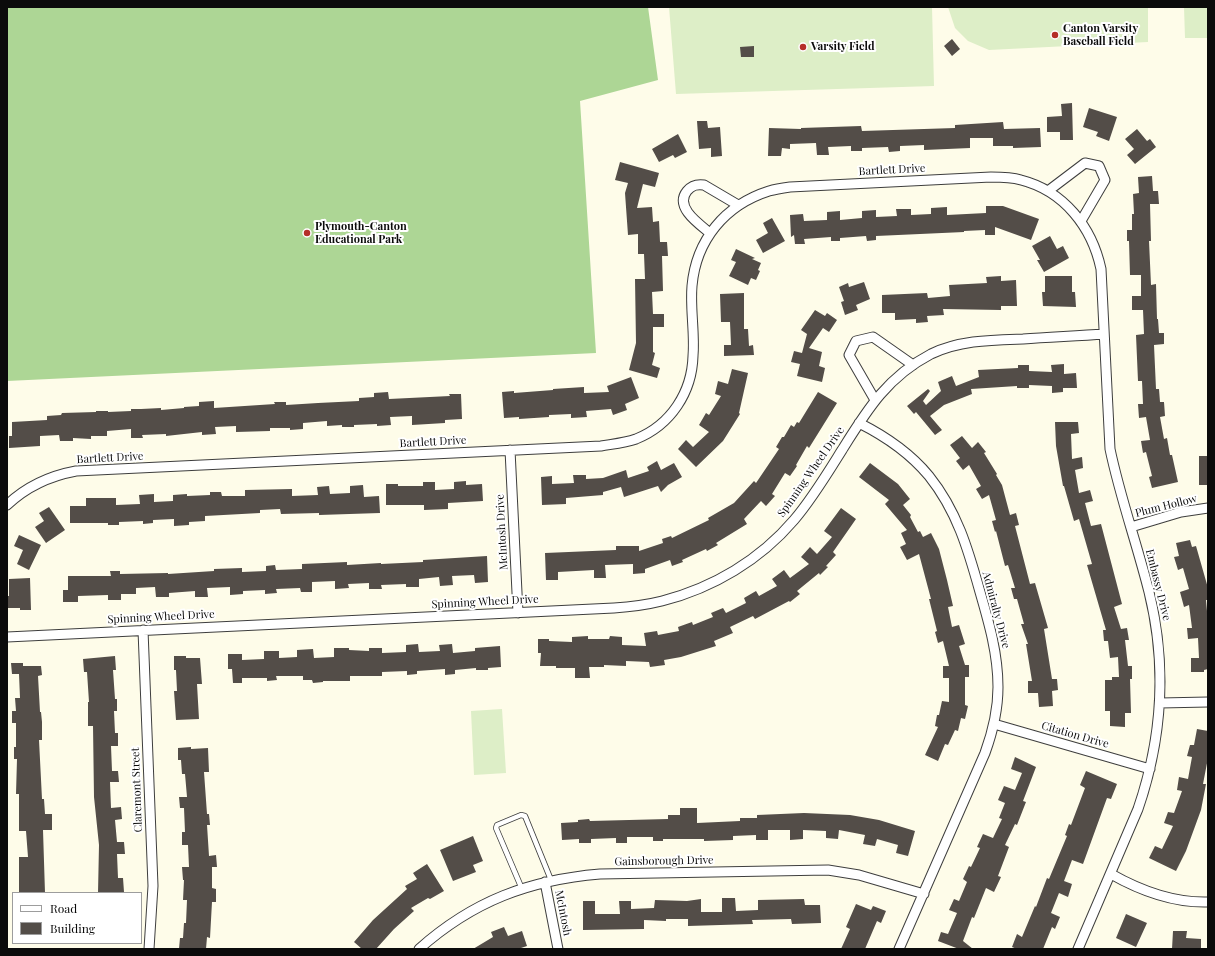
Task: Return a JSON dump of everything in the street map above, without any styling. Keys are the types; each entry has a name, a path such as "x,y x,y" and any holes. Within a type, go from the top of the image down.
{"street":[{"path":"1048,191 1085,164 1099,166 1105,180 1081,221"},
{"name":"Bartlett Drive","path":"7,505 18,494 34,484 54,476 76,471 618,444 635,439 658,427 668,417 683,397 692,373 694,355 692,286 695,263 700,250 710,233 722,218 738,205 754,196 770,190 790,187 991,177 1010,178 1032,183 1048,191 1068,207"},
{"path":"710,233 685,209 683,203 684,197 688,190 698,184 704,185 738,205"},
{"name":"Embassy Drive","path":"1068,207 1081,221 1092,239 1098,254 1101,269 1110,449 1130,527 1149,592 1157,632 1161,667 1158,729 1150,769 1138,810 1078,949"},
{"name":"Spinning Wheel Drive","path":"7,637 614,608 644,605 685,594 723,577 744,564 763,550 794,521 875,400 912,365 944,349 980,341 1104,334"},
{"path":"875,400 849,355 856,341 873,337 912,365"},
{"name":"Admiralty Drive","path":"859,423 888,440 917,464 938,488 957,521 965,542 994,645 997,666 998,688 994,724 985,753 899,949"},
{"name":"McIntosh Drive","path":"510,450 518,613"},
{"name":"Plum Hollow","path":"1130,527 1181,512 1208,508"},
{"name":"Claremont Street","path":"143,630 153,886 149,949"},
{"path":"1160,703 1208,702"},
{"name":"Citation Drive","path":"994,724 1150,769"},
{"name":"Gainsborough Drive","path":"419,949 464,915 497,898 522,888 575,876 600,874 828,870 859,874 924,894"},
{"path":"1111,874 1150,893 1193,902 1208,902"},
{"name":"McIntosh","path":"548,881 558,949"}],"lane":[{"path":"522,888 496,828 497,825 521,815 525,816 548,881"}],"green space":[{"name":"Plymouth-Canton Educational Park","path":"7,7 648,7 658,80 580,101 596,353 7,381"},
{"name":"Varsity Field","path":"669,7 932,7 934,86 676,94"},
{"name":"Canton Varsity Baseball Field","path":"948,7 1148,7 1148,42 989,50 968,41 955,28"},
{"path":"1184,7 1208,7 1208,38 1185,38"},
{"path":"502,709 506,773 474,775 471,711"}],"building":[{"path":"952,39 960,49 952,56 944,46"},
{"path":"754,46 754,57 741,57 740,47"},
{"path":"1072,103 1073,140 1060,140 1060,132 1047,132 1047,117 1062,116 1061,104"},
{"path":"1089,108 1117,117 1109,141 1096,136 1098,132 1083,127"},
{"path":"697,121 707,121 708,128 720,127 722,156 711,157 711,148 699,149"},
{"path":"1003,122 1004,129 1040,128 1041,147 1013,148 1013,146 993,146 993,138 970,138 970,148 924,150 924,145 900,146 900,151 889,152 888,147 862,148 862,151 851,151 851,146 828,147 829,155 817,155 816,143 790,144 790,149 782,148 781,156 768,156 769,128 801,129 861,126 862,131 955,128 955,125"},
{"path":"1137,129 1147,141 1150,139 1156,147 1135,164 1127,155 1134,149 1125,139"},
{"path":"678,134 687,152 675,158 673,155 659,162 652,149"},
{"path":"620,162 659,173 655,187 643,184 637,208 652,207 653,222 659,221 660,242 667,242 668,256 662,256 663,291 652,292 653,314 664,314 664,327 653,327 653,352 655,353 652,365 660,368 657,378 629,370 636,343 635,279 645,279 644,254 638,254 638,234 628,235 625,193 628,183 615,180"},
{"path":"1152,176 1153,191 1158,191 1159,204 1150,204 1151,241 1149,241 1151,285 1156,284 1159,333 1164,333 1164,344 1154,345 1156,389 1159,389 1160,402 1164,402 1165,416 1160,417 1164,439 1167,438 1170,455 1172,455 1178,482 1152,488 1149,477 1152,476 1146,452 1143,453 1141,441 1150,440 1146,417 1139,418 1138,404 1143,404 1142,381 1138,381 1136,335 1144,334 1143,310 1132,310 1132,296 1141,296 1141,275 1130,275 1129,241 1127,241 1127,230 1132,230 1132,214 1134,214 1133,194 1139,193 1138,177"},
{"path":"986,206 1003,206 1039,219 1031,240 995,227 995,235 985,235 985,230 876,236 876,240 867,241 866,236 840,238 840,241 831,241 831,237 804,239 805,244 795,244 794,235 791,237 790,215 803,214 804,221 827,220 827,212 840,211 840,220 862,218 862,211 876,210 876,217 897,216 896,209 911,209 911,215 931,214 931,208 947,207 947,215 986,213"},
{"path":"772,218 785,241 763,253 756,240 768,233 763,223"},
{"path":"1050,236 1057,249 1063,246 1069,258 1044,272 1037,260 1040,260 1032,246"},
{"path":"736,249 755,258 752,259 761,263 758,270 760,271 756,280 751,278 748,285 729,276 736,262 731,260"},
{"path":"1001,276 1001,281 1016,280 1017,306 1001,306 1001,310 943,309 944,315 927,316 928,322 916,323 916,319 895,320 895,313 882,313 882,295 927,293 928,298 950,296 949,285 987,283 986,277"},
{"path":"1045,276 1072,276 1072,292 1075,292 1076,307 1043,306 1042,292 1045,292"},
{"path":"864,282 870,299 856,305 858,310 845,315 841,302 844,301 839,287 848,283 849,287"},
{"path":"744,293 744,329 748,329 749,346 753,345 754,355 724,356 724,345 731,345 730,322 721,322 720,294"},
{"path":"815,310 825,316 827,313 837,320 829,332 823,328 809,348 822,352 819,366 825,368 822,382 797,376 800,364 791,362 794,351 802,353 807,334 801,330"},
{"path":"1064,364 1064,374 1076,373 1077,388 1063,388 1063,392 1052,393 1052,386 1029,385 1029,388 1017,388 1017,386 971,389 972,394 944,405 930,416 942,430 935,435 916,412 914,414 907,406 928,389 930,391 923,401 926,405 941,391 938,382 952,376 956,386 979,377 978,370 1018,368 1018,365 1029,365 1029,371 1052,372 1051,365"},
{"path":"732,369 748,373 740,414 723,441 696,467 678,449 686,440 693,447 709,432 699,425 706,413 709,415 721,396 715,394 718,381 728,384"},
{"path":"631,377 639,398 625,404 627,410 613,415 611,409 586,411 587,417 571,418 571,414 519,419 519,417 504,418 502,392 514,391 514,393 584,387 584,393 609,392 607,386"},
{"path":"388,392 389,399 450,396 449,394 461,394 462,419 445,420 445,423 412,425 412,416 390,417 391,425 377,426 377,424 342,427 342,425 327,426 327,421 303,423 303,429 290,430 290,428 270,428 270,431 236,432 236,426 215,427 216,434 202,435 202,432 166,436 166,434 142,435 143,438 131,438 131,429 107,431 107,436 91,436 91,439 73,438 73,441 60,441 59,435 40,436 40,446 9,448 9,436 12,436 12,422 47,420 47,416 61,415 62,413 131,411 131,409 161,408 161,410 199,406 199,402 214,401 214,408 275,404 274,402 286,402 286,405 359,401 359,398 374,397 374,393"},
{"path":"818,392 837,403 809,448 807,446 790,476 785,473 772,494 775,496 766,506 761,501 744,519 747,524 716,543 718,545 707,551 706,549 682,560 683,562 672,566 670,560 645,569 645,573 633,574 633,564 605,565 606,578 594,578 594,570 558,572 558,580 546,580 545,553 616,550 616,546 639,546 639,551 663,543 662,539 671,536 672,538 709,520 708,518 734,503 754,481 756,483 779,449 776,447 782,437 784,437 791,425 794,427 797,422 799,423"},
{"path":"1055,422 1078,422 1079,433 1071,434 1072,459 1082,457 1083,468 1075,470 1079,493 1090,490 1093,501 1085,503 1091,526 1101,524 1122,604 1114,607 1121,629 1127,628 1129,640 1125,640 1128,666 1132,666 1132,679 1130,679 1131,713 1125,713 1125,727 1110,726 1110,711 1105,711 1105,680 1112,680 1112,677 1119,677 1118,657 1110,658 1108,641 1104,641 1103,630 1106,630 1087,565 1092,564 1079,519 1074,521 1063,486 1056,446"},
{"path":"962,436 972,448 978,442 986,452 984,453 1002,485 1010,515 1016,513 1019,525 1015,526 1030,584 1035,583 1048,628 1044,629 1052,679 1057,679 1058,690 1052,691 1053,706 1039,707 1038,693 1028,693 1028,681 1032,681 1026,644 1028,644 1021,624 1024,624 1017,599 1014,599 1011,588 1015,588 1008,565 1005,566 992,521 996,520 989,495 982,499 976,489 981,486 969,465 963,470 956,461 960,458 950,445"},
{"path":"1199,456 1208,456 1208,485 1199,485"},
{"path":"657,461 661,470 674,463 682,477 668,485 661,492 658,486 624,497 621,487 603,492 603,495 566,498 566,504 542,505 541,477 552,476 552,484 574,483 573,475 586,475 586,479 603,478 626,470 628,478 649,471 647,467"},
{"path":"870,463 898,484 910,499 903,505 911,515 910,517 918,532 920,531 923,537 931,533 939,549 953,606 948,607 952,627 959,625 965,644 959,646 965,665 969,665 969,677 965,677 965,705 968,706 965,719 961,718 958,731 955,730 948,745 945,744 938,761 925,755 938,727 935,726 942,701 949,702 949,678 943,678 943,666 949,666 943,641 938,643 935,632 937,631 929,599 931,599 919,554 907,560 900,547 906,544 901,533 907,530 885,504 889,500 859,477"},
{"path":"466,481 466,485 482,484 483,501 448,503 448,509 424,510 424,505 386,505 386,484 398,484 398,486 423,486 423,482 435,482 435,490 454,489 454,482"},
{"path":"363,485 364,497 379,496 380,513 319,515 319,513 281,514 280,509 260,510 260,513 205,516 205,521 189,522 189,525 174,526 174,519 153,520 153,523 143,524 143,521 119,522 119,525 108,525 108,523 70,523 70,506 86,506 86,498 116,498 116,505 140,504 139,495 154,494 154,502 173,501 173,495 210,495 210,492 221,492 222,496 245,496 245,490 292,489 292,496 318,495 317,487 329,486 330,494 350,493 350,486"},
{"path":"49,507 65,530 46,543 35,527 44,521 39,513"},
{"path":"841,508 856,519 833,552 836,555 826,566 828,567 820,575 819,573 797,591 800,594 790,602 789,601 755,619 753,616 730,627 733,633 714,641 716,646 681,657 664,660 665,665 650,667 649,662 626,661 626,666 604,665 604,667 589,667 590,678 575,678 575,668 540,666 541,653 538,653 538,639 572,642 572,637 588,636 588,639 609,639 610,636 622,637 622,645 646,646 644,633 657,631 658,635 679,631 678,627 692,622 693,625 713,617 711,613 723,608 726,613 746,603 744,598 756,591 759,596 777,586 772,579 784,570 790,578 809,564 801,557 810,547 817,554 832,537 824,531"},
{"path":"19,535 41,545 29,570 17,564 23,550 14,546"},
{"path":"1190,540 1192,547 1196,546 1208,588 1208,600 1206,600 1208,622 1208,669 1204,670 1204,672 1191,672 1191,658 1199,658 1198,638 1188,639 1187,628 1192,628 1189,605 1184,607 1180,592 1189,589 1183,568 1178,570 1174,557 1179,556 1176,543"},
{"path":"487,556 488,582 475,583 474,575 452,576 453,585 440,586 439,577 419,579 419,587 406,587 406,584 381,585 382,589 369,589 369,583 348,584 349,588 335,589 335,581 312,582 312,592 301,592 300,588 276,589 277,593 265,594 265,590 243,591 243,594 230,595 230,587 207,588 208,597 195,597 195,591 169,593 169,597 156,597 155,587 136,588 136,594 121,594 121,600 108,600 108,595 78,596 78,602 63,602 63,590 68,590 68,576 111,576 110,571 120,571 120,574 168,574 214,571 214,569 242,568 242,572 266,571 266,566 275,565 276,570 302,569 302,564 347,562 347,565 381,564"},
{"path":"30,578 31,610 8,608 7,596 9,596 9,579"},
{"path":"418,644 419,652 440,651 439,645 452,644 453,653 475,651 475,648 500,646 501,667 488,668 488,670 476,670 476,668 455,670 455,674 445,675 445,669 417,671 417,674 407,675 407,671 382,672 382,676 350,676 350,681 323,681 313,683 312,680 303,680 303,676 276,676 277,680 267,681 267,678 242,678 242,683 233,683 232,669 228,669 228,654 242,654 242,660 264,659 264,651 279,651 279,658 297,657 297,650 313,649 314,658 334,657 334,648 349,648 349,650 369,651 369,648 382,648 382,653 406,652 406,645"},
{"path":"115,656 116,670 113,670 117,711 114,711 115,733 118,733 118,746 111,746 112,771 118,771 119,782 110,782 111,808 121,807 122,819 115,820 117,842 124,842 125,854 117,854 118,878 123,878 124,892 98,892 99,845 94,797 93,726 88,726 89,702 87,672 84,672 83,659"},
{"path":"174,656 200,658 202,684 197,684 199,719 176,720 174,691 177,691"},
{"path":"11,663 23,663 23,666 41,666 42,675 38,676 42,722 42,740 39,740 42,799 44,799 45,814 52,814 52,830 43,830 45,892 19,892 19,857 28,857 26,831 19,831 19,794 16,794 17,759 14,759 14,747 16,747 16,723 12,723 12,711 16,711 15,698 20,698 19,674 12,674"},
{"path":"1197,729 1208,731 1208,758 1203,784 1206,784 1201,810 1186,851 1176,871 1149,858 1155,846 1162,849 1173,826 1164,823 1168,812 1174,813 1182,791 1177,790 1179,777 1188,779 1192,757 1187,756 1190,745 1194,745"},
{"path":"191,747 191,749 208,748 209,772 204,772 207,814 209,814 210,825 207,825 209,856 216,855 217,867 212,867 212,888 216,889 216,902 212,902 210,938 207,937 206,949 179,949 180,938 183,938 184,923 186,923 187,900 183,900 184,880 182,867 189,867 188,845 182,845 182,832 185,832 184,808 180,808 179,797 187,797 185,774 182,774 181,760 178,760 178,748"},
{"path":"1015,757 1036,767 1023,801 1026,802 1017,825 1015,824 1005,845 1009,847 998,876 1001,877 994,892 986,888 974,918 972,917 963,941 973,949 959,949 938,941 941,932 948,934 957,913 949,910 954,899 959,901 967,882 963,879 969,866 971,867 980,848 977,847 983,834 993,838 1002,819 999,818 1005,803 998,800 1004,786 1015,790 1022,773 1011,769"},
{"path":"1086,771 1117,784 1111,799 1107,798 1083,864 1072,860 1064,881 1072,884 1068,897 1059,893 1051,913 1060,917 1055,929 1052,927 1043,949 1017,949 1012,947 1017,934 1022,937 1047,878 1049,879 1067,836 1065,835 1069,824 1071,825 1085,788 1080,785"},
{"path":"680,808 697,808 697,823 740,821 740,818 757,818 757,815 804,813 850,815 879,820 915,831 908,856 896,853 898,845 877,839 875,846 863,844 865,835 839,830 838,839 826,838 826,831 803,830 803,839 790,840 790,830 768,830 768,840 756,840 756,835 733,836 733,840 704,841 704,839 663,839 663,841 653,841 653,837 627,837 627,843 616,843 616,838 591,839 591,843 579,843 579,839 562,840 561,823 578,822 578,820 589,819 590,821 668,819 668,815 680,815"},
{"path":"473,836 483,861 473,865 476,872 453,881 440,850"},
{"path":"427,864 444,891 411,908 414,911 394,929 376,949 362,949 354,942 373,920 407,889 405,886 417,879 413,873"},
{"path":"722,898 735,898 736,911 758,910 758,900 804,899 805,905 820,905 821,923 792,924 791,919 752,920 753,924 688,926 688,919 666,919 666,921 644,920 644,929 583,930 583,901 595,901 595,914 620,914 619,901 631,901 631,909 654,908 655,900 687,901 701,899 701,912 722,912"},
{"path":"856,904 871,910 873,906 886,911 881,923 877,921 865,949 841,949 850,929 846,927"},
{"path":"1126,914 1147,923 1136,947 1116,938"},
{"path":"504,927 508,936 522,931 527,946 518,949 473,949 493,937 491,932"},
{"path":"1173,931 1187,931 1186,938 1201,939 1201,949 1172,949"}],"place":[{"name":"Canton Varsity Baseball Field","path":"1055,35"},
{"name":"Varsity Field","path":"803,47"},
{"name":"Plymouth-Canton Educational Park","path":"307,233"}]}
